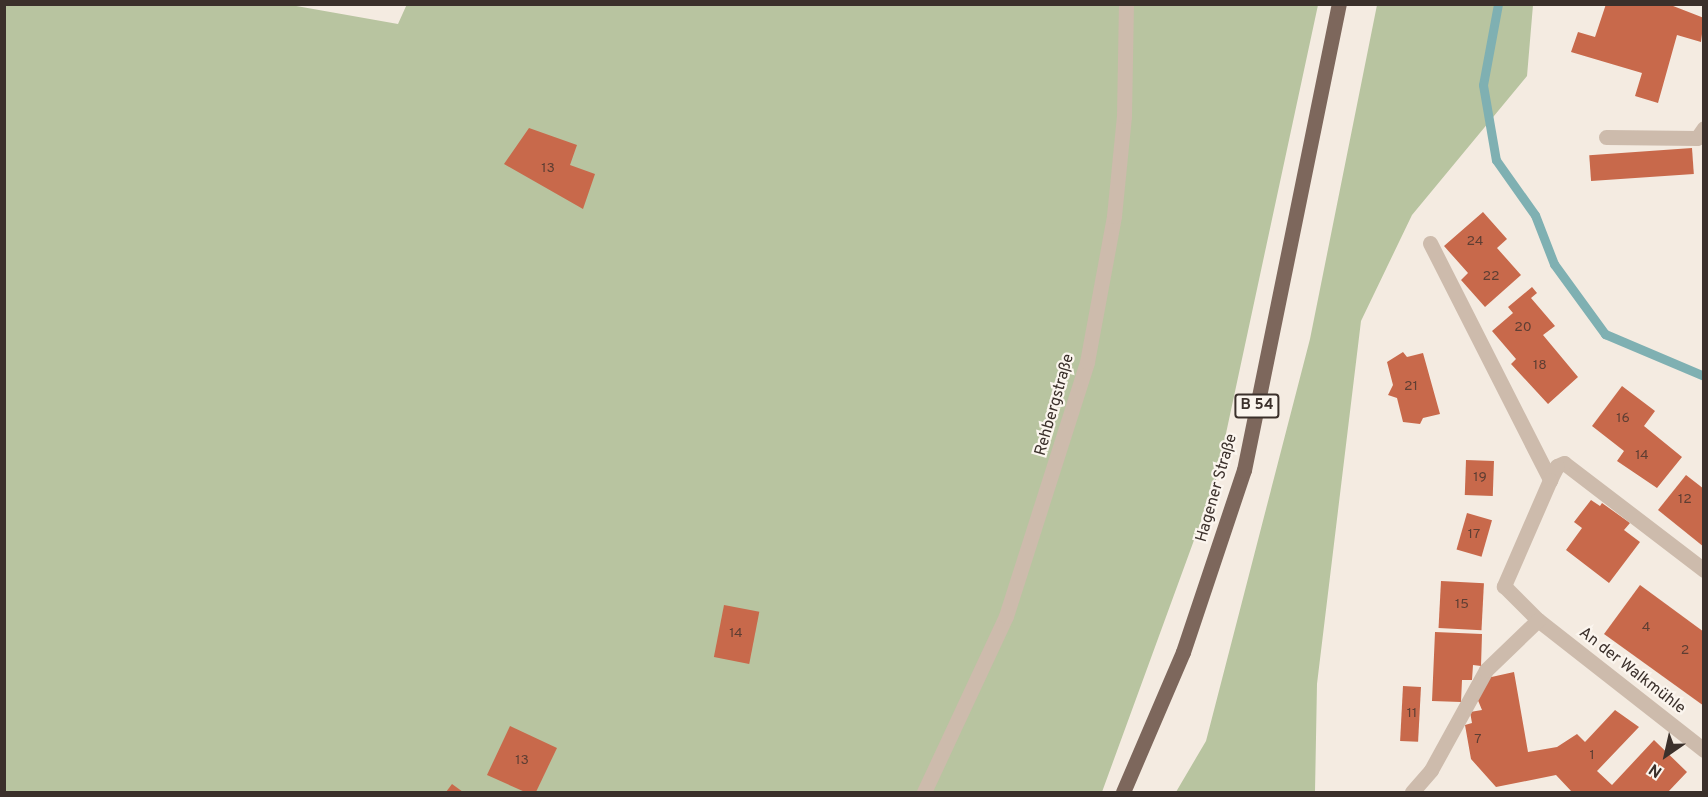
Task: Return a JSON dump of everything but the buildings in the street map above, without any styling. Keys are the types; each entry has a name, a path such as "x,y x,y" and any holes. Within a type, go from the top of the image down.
{"main road":[{"name":"Hagener Straße","path":"1123,792 1184,652 1244,470 1339,4"}],"street":[{"name":"Rehbergstraße","path":"924,792 1006,616 1087,362 1114,216 1124,116 1126,4"},
{"path":"1606,137 1697,138 1704,128"},
{"path":"1430,243 1550,480"},
{"path":"1550,480 1557,466 1564,463 1704,570"},
{"name":"An der Walkmühle","path":"1550,480 1504,586 1538,620 1704,750"},
{"path":"1412,792 1431,770 1486,670 1538,620"}],"green space":[{"path":"285,4 398,24 407,4 1318,5 1216,480 1102,792 5,792 5,5"},
{"path":"1377,5 1533,5 1527,76 1412,215 1361,321 1317,684 1315,792 1176,792 1206,741 1310,339"}],"waterway":[{"path":"1498,4 1483,85 1496,160 1535,215 1554,264 1605,334 1704,376"}]}
